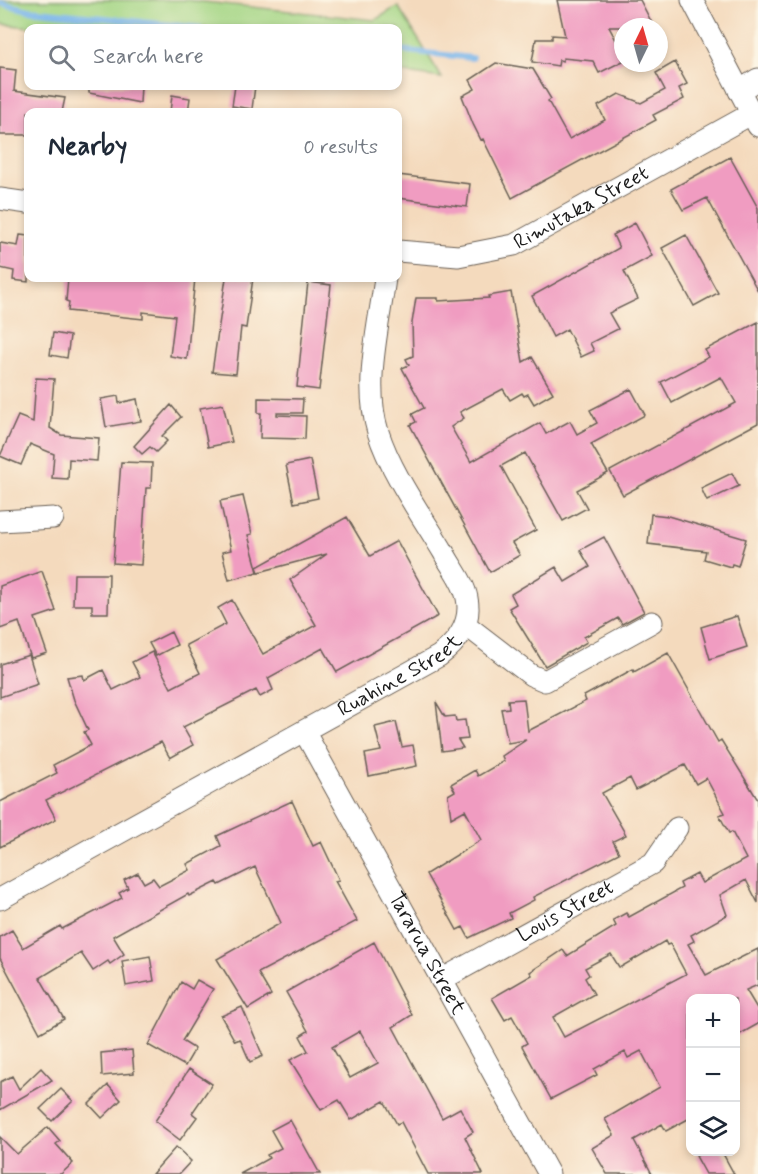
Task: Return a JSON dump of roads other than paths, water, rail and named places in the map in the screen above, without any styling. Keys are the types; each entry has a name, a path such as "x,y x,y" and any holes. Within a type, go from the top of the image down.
{"street":[{"path":"692,0 755,120"},
{"path":"739,91 758,79"},
{"name":"Rimutaka Street","path":"402,251 458,256 514,245 755,120"},
{"path":"0,200 24,203"},
{"name":"Ruahine Street","path":"0,899 445,651 451,647 466,625 467,598 461,583 392,462 378,432 370,389 384,282"},
{"path":"0,521 53,518"},
{"path":"466,625 531,675 545,681 652,622"},
{"name":"Tararua Street","path":"304,731 549,1174"},
{"name":"Louis Street","path":"441,980 653,863 677,828"}],"waterway":[{"path":"0,3 29,10 161,24"},
{"path":"402,50 472,58"}]}
